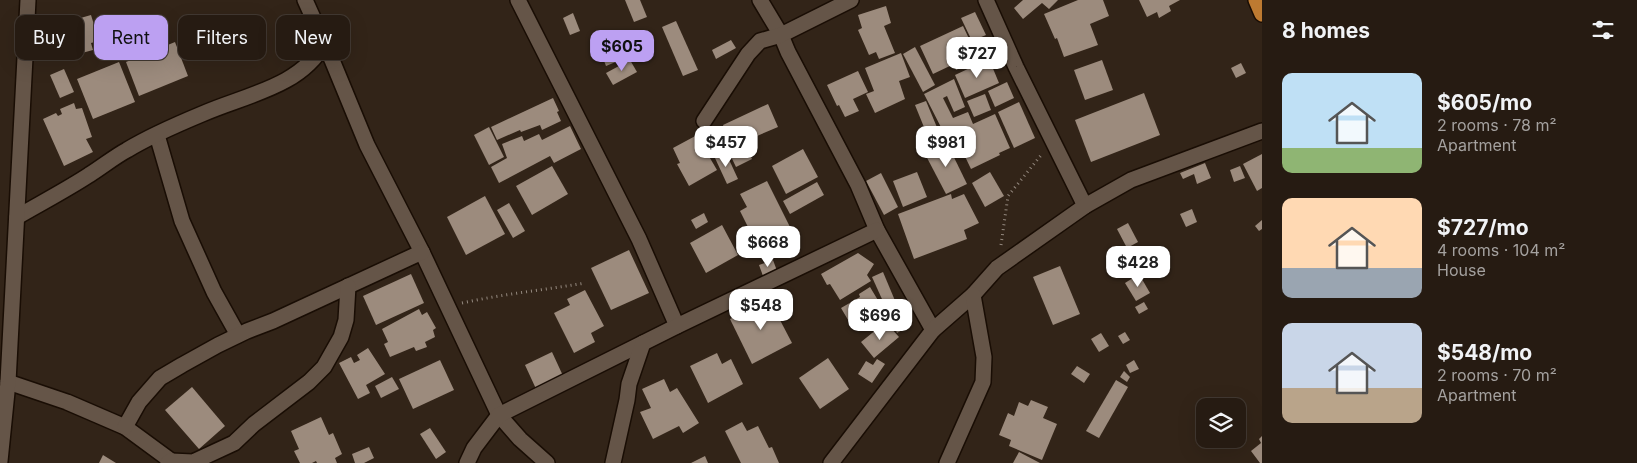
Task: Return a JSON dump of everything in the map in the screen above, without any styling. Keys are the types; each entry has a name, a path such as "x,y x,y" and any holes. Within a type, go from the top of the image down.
{"main road":[{"path":"1256,0 1262,14"}],"street":[{"path":"0,461 8,382 28,0"},
{"path":"305,0 311,15"},
{"path":"518,0 639,239 677,326"},
{"path":"760,0 781,34 788,52 858,185 877,230 933,330"},
{"path":"704,121 748,54 760,41 781,34 851,0"},
{"path":"986,0 1016,67 1084,206"},
{"path":"17,218 127,150 203,113 262,91 291,77 313,60"},
{"path":"331,60 367,145 422,252 499,415 520,439 547,463"},
{"path":"831,463 933,330 974,295 997,268 1084,206 1131,180 1262,131"},
{"path":"157,135 182,221 214,292 238,335"},
{"path":"467,463 474,448 499,415 677,326 877,230"},
{"path":"125,427 139,402 160,378 238,335 273,321 422,252"},
{"path":"8,382 67,402 125,427 171,462 193,462 234,443 254,424 309,382 324,367 341,337 346,320 348,286"},
{"path":"947,463 983,382 984,357 974,295"},
{"path":"613,463 629,384 643,343"}],"path":[{"path":"997,268 1008,196 1046,148"},
{"path":"448,306 517,292 585,283"}],"building":[{"path":"625,0 640,0 647,17 634,22"},
{"path":"1023,0 1058,0 1049,9 1042,3 1023,19 1014,8"},
{"path":"1078,0 1103,0 1109,16 1090,24 1098,45 1064,57 1057,38 1055,39 1044,14"},
{"path":"1139,0 1180,0 1169,6 1171,11 1159,18 1157,12 1147,17"},
{"path":"886,6 891,23 884,26 895,53 879,59 876,52 869,55 858,30 862,28 858,15"},
{"path":"975,12 986,35 972,41 961,18"},
{"path":"573,13 580,31 570,35 563,18"},
{"path":"91,15 94,25 94,42 91,43 93,50 84,52 84,17"},
{"path":"676,21 698,70 683,76 662,27"},
{"path":"963,26 972,45 986,38 993,52 956,70 954,64 933,74 920,46"},
{"path":"731,40 736,48 716,59 712,50"},
{"path":"175,42 178,50 178,60 182,60 188,76 139,96 126,62 131,60 168,60 168,45"},
{"path":"625,44 630,56 606,66 601,53"},
{"path":"915,47 935,85 923,92 903,54"},
{"path":"901,53 910,77 899,81 905,99 875,113 866,94 874,91 865,68"},
{"path":"989,59 999,83 965,98 955,75"},
{"path":"630,60 637,72 613,85 606,73"},
{"path":"1102,60 1113,90 1085,100 1074,70"},
{"path":"119,62 135,102 93,119 77,79"},
{"path":"1241,63 1246,73 1236,78 1231,68"},
{"path":"64,69 74,92 60,98 50,75"},
{"path":"858,71 868,92 853,99 859,111 845,117 839,105 837,106 827,85"},
{"path":"954,79 965,107 954,112 947,96 943,98 953,118 968,112 973,124 995,114 1010,148 971,169 959,144 973,138 969,129 947,139 924,94"},
{"path":"1007,82 1014,98 995,107 988,91"},
{"path":"1144,93 1160,135 1091,162 1075,120"},
{"path":"985,94 991,110 974,117 967,101"},
{"path":"553,98 561,121 542,130 540,125 521,132 520,130 497,140 491,127"},
{"path":"926,101 941,137 930,142 915,105"},
{"path":"1019,102 1035,138 1014,148 998,112"},
{"path":"74,103 76,109 82,108 92,137 86,139 93,152 64,166 43,119 56,113 58,116 62,114 60,109"},
{"path":"768,104 778,127 743,142 752,159 736,167 720,134 725,131 723,125"},
{"path":"570,126 581,149 554,163 550,156 499,183 491,167 507,158 502,144 522,136 524,141 539,134 542,140"},
{"path":"489,127 504,157 489,165 474,135"},
{"path":"699,134 717,170 689,186 677,164 680,163 673,148"},
{"path":"946,141 967,184 946,194 924,152"},
{"path":"803,149 818,177 786,194 772,166"},
{"path":"726,153 738,179 727,184 715,158"},
{"path":"1262,154 1262,188 1257,191 1243,164"},
{"path":"1205,163 1211,178 1197,184 1194,174 1183,179 1180,173"},
{"path":"552,166 568,194 532,215 516,186"},
{"path":"1240,166 1245,178 1234,182 1230,170"},
{"path":"917,172 927,197 903,207 893,181"},
{"path":"990,172 1004,196 985,207 972,183"},
{"path":"881,173 898,207 884,215 866,181"},
{"path":"767,181 792,231 765,245 760,234 753,237 740,211 747,207 740,194"},
{"path":"817,182 824,195 790,214 783,201"},
{"path":"951,194 952,199 964,194 979,223 964,230 967,239 914,259 898,214"},
{"path":"485,196 505,234 466,255 447,217"},
{"path":"509,203 525,231 513,238 497,210"},
{"path":"1192,209 1197,222 1186,227 1180,214"},
{"path":"704,213 708,222 696,229 691,220"},
{"path":"1262,220 1262,229 1259,231 1255,226"},
{"path":"1128,223 1138,242 1127,248 1117,229"},
{"path":"722,225 738,255 706,273 690,243"},
{"path":"629,250 649,293 611,310 591,268"},
{"path":"858,253 874,264 867,275 871,281 840,300 830,284 827,285 821,274"},
{"path":"773,260 777,271 763,276 759,265"},
{"path":"1060,266 1080,314 1053,325 1033,277"},
{"path":"883,272 896,303 886,308 872,277"},
{"path":"411,274 424,303 376,325 363,296"},
{"path":"1139,274 1150,293 1136,301 1125,283"},
{"path":"870,287 885,312 854,330 841,308 860,297 859,294"},
{"path":"585,290 604,326 591,333 595,342 574,353 554,313 570,305 567,299"},
{"path":"769,299 792,343 752,364 730,319"},
{"path":"1144,302 1148,309 1139,314 1135,307"},
{"path":"419,309 422,315 427,312 436,328 433,330 435,337 425,342 427,347 416,351 414,347 390,357 384,344 388,342 382,329"},
{"path":"896,309 904,329 897,333 891,318 879,325 876,319"},
{"path":"882,325 885,330 889,326 899,337 874,358 861,342"},
{"path":"1125,332 1130,340 1123,344 1118,336"},
{"path":"1101,333 1109,346 1099,352 1091,339"},
{"path":"368,348 385,374 366,385 370,393 358,399 339,363 351,357 354,363 360,360 357,355"},
{"path":"552,352 564,378 537,391 525,365"},
{"path":"717,353 722,364 731,359 743,384 708,403 690,366"},
{"path":"828,358 849,389 820,409 799,378"},
{"path":"877,359 885,364 872,383 858,374 866,361 873,365"},
{"path":"440,360 454,390 413,409 399,379"},
{"path":"1134,360 1139,369 1130,373 1126,365"},
{"path":"1077,366 1090,374 1084,383 1071,374"},
{"path":"1124,371 1130,377 1127,382 1120,377"},
{"path":"392,377 399,389 381,398 375,386"},
{"path":"664,379 670,392 677,388 699,423 683,433 679,426 653,439 640,412 651,408 642,389"},
{"path":"1116,380 1128,387 1099,438 1086,431"},
{"path":"192,387 225,426 199,449 165,410"},
{"path":"1031,400 1048,407 1043,418 1057,424 1042,460 1009,446 1011,440 999,435 1008,413 1014,416 1019,402 1028,406"},
{"path":"321,417 329,435 333,433 342,454 335,458 337,463 317,463 316,461 300,463 294,451 299,449 291,431"},
{"path":"742,422 747,431 758,426 769,448 772,447 779,463 741,463 725,431"},
{"path":"430,428 446,452 436,459 420,434"},
{"path":"1262,436 1262,463 1260,463 1251,451 1261,443 1259,439"},
{"path":"369,447 374,458 364,463 355,463 352,454"},
{"path":"1019,452 1040,463 1013,463"},
{"path":"103,455 116,463 99,463"},
{"path":"705,456 708,463 691,463"}]}
